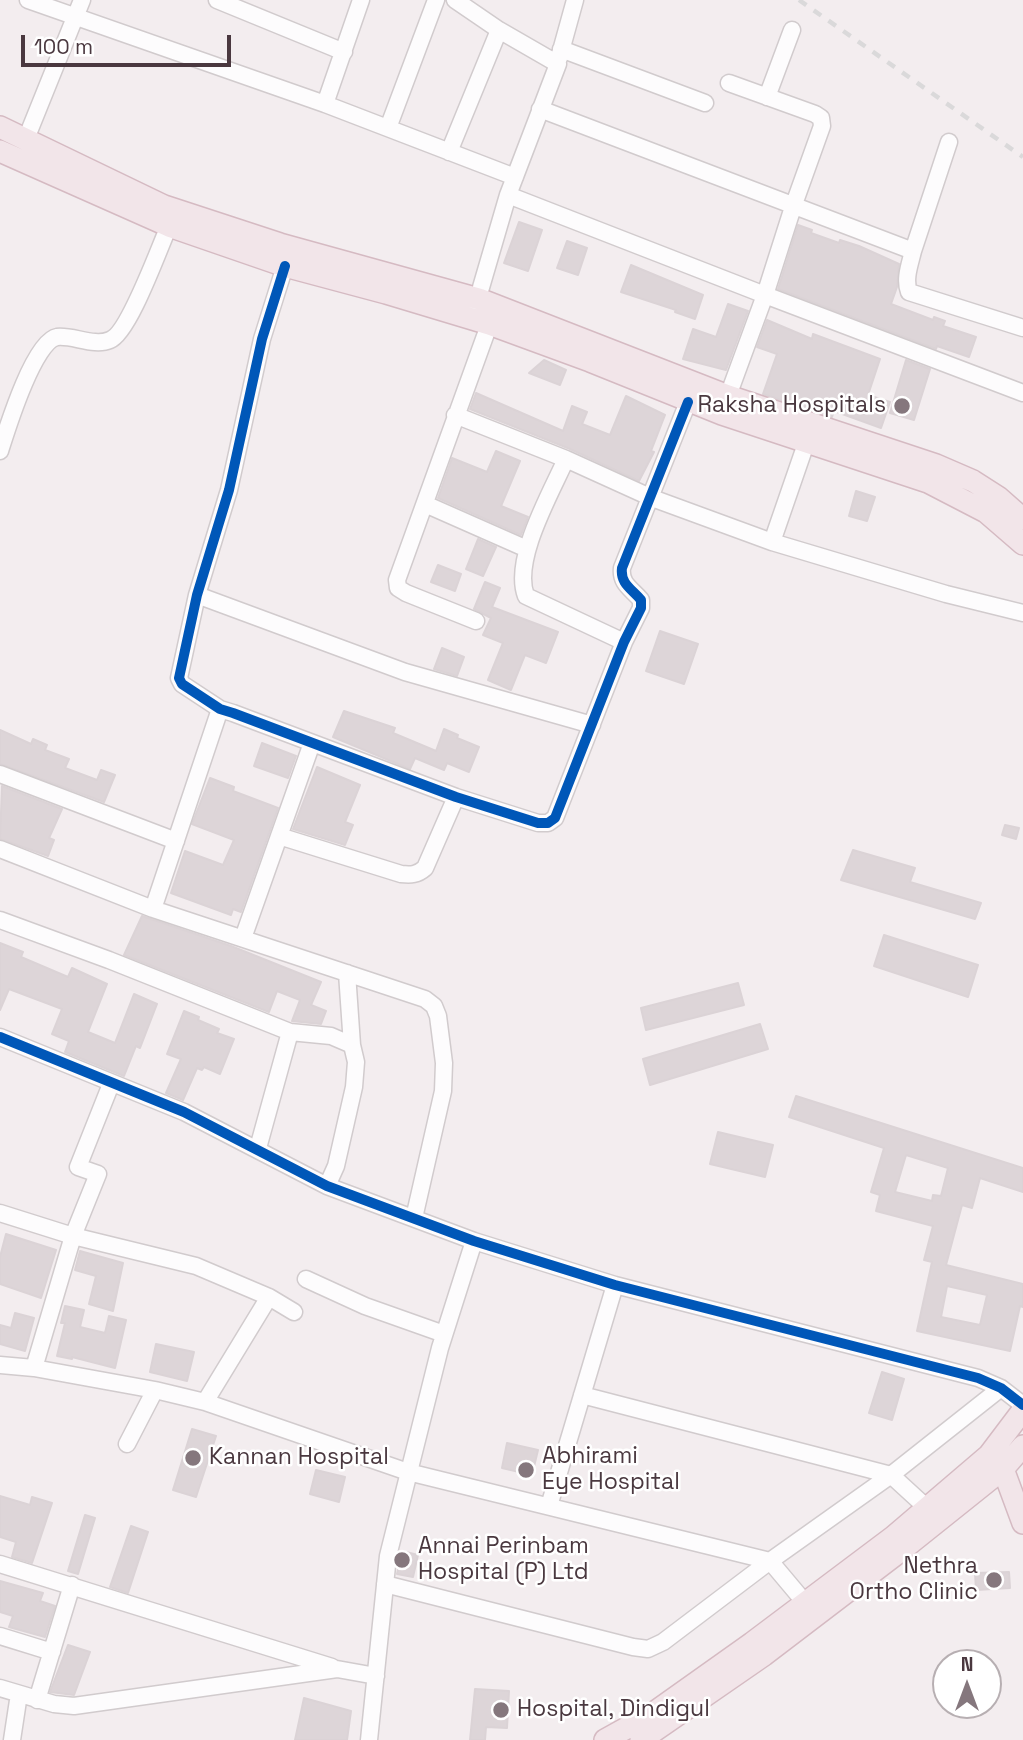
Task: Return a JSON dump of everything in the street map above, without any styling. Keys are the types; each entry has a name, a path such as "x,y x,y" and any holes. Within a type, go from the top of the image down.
{"main road":[{"path":"0,127 164,206 729,396 928,482 986,512 1023,544"},
{"path":"0,151 169,226 285,266 386,293 484,312 590,361 688,401 936,465 973,481 998,497 1023,519"},
{"path":"606,1740 652,1714 752,1643 810,1608 996,1462 1023,1410"},
{"path":"641,1740 742,1670 928,1508 1023,1446"},
{"path":"996,1462 1023,1523"}],"street":[{"path":"28,0 325,104 515,177"},
{"path":"26,139 82,0"},
{"path":"217,0 344,52"},
{"path":"325,104 361,0"},
{"path":"388,128 436,0"},
{"path":"455,0 499,30 559,56 705,103"},
{"path":"476,621 398,588 398,571 456,415 484,312 508,195 559,56 575,0"},
{"path":"449,152 499,30"},
{"path":"768,97 792,30"},
{"path":"729,83 821,118 822,126 729,396"},
{"path":"540,109 914,251"},
{"path":"949,142 914,251 906,286 909,292 1023,328"},
{"path":"508,195 1023,393"},
{"path":"0,451 19,394 44,344 58,337 101,342 111,340 125,326 169,226"},
{"path":"285,266 262,339 229,490 197,595 178,678 182,684 220,709 456,797 538,823 548,823 555,818 640,608 641,600 624,583 622,568 652,498 688,401"},
{"path":"456,415 566,459 652,498 772,542 946,594 1023,613"},
{"path":"772,542 810,433"},
{"path":"566,459 527,550 521,584 526,596 624,642"},
{"path":"425,504 527,550"},
{"path":"197,595 405,672 592,725"},
{"path":"153,909 220,709"},
{"path":"243,938 312,743"},
{"path":"0,774 176,841"},
{"path":"279,836 401,874 412,875 425,868 456,797"},
{"path":"0,849 153,909 327,965 425,999 434,1006 438,1016 444,1063 443,1091 414,1217"},
{"path":"0,920 110,960 290,1032 331,1036 352,1045"},
{"path":"327,1186 336,1166 354,1087 356,1062 352,1045 347,973"},
{"path":"258,1148 290,1032"},
{"path":"0,1037 184,1112 327,1186 474,1241 615,1286 978,1378 1001,1388 1023,1405"},
{"path":"34,1368 72,1236 97,1174 78,1167 111,1083"},
{"path":"0,1213 72,1236 196,1266 269,1297 294,1312"},
{"path":"369,1740 388,1556 444,1334 474,1241"},
{"path":"306,1279 365,1306 444,1334"},
{"path":"549,1506 615,1286"},
{"path":"205,1402 269,1297"},
{"path":"0,1364 155,1390 205,1402 408,1472 771,1561 810,1608"},
{"path":"385,1584 648,1649 663,1642 891,1475 1001,1388"},
{"path":"127,1444 155,1390"},
{"path":"582,1395 891,1475 928,1508"},
{"path":"0,1564 337,1669 376,1676"},
{"path":"37,1700 72,1585"},
{"path":"0,1636 52,1652"},
{"path":"0,1688 37,1700 74,1706 337,1669"},
{"path":"12,1740 19,1694"}],"building":[{"path":"519,222 542,230 528,271 504,263"},
{"path":"798,225 812,230 811,233 839,243 840,240 859,246 899,264 897,287 891,304 933,320 934,317 945,321 943,326 976,337 969,357 937,346 936,349 778,289"},
{"path":"567,241 587,248 578,275 557,268"},
{"path":"631,265 703,295 695,319 621,292"},
{"path":"728,304 748,311 726,370 683,359 693,329 716,337"},
{"path":"767,320 812,339 813,334 880,359 868,395 890,402 881,428 834,411 832,417 763,394 777,354 757,347"},
{"path":"544,360 566,370 560,385 529,373"},
{"path":"906,360 930,369 914,420 890,413"},
{"path":"476,393 563,431 572,406 587,412 582,424 610,435 626,396 665,415 651,451 654,452 639,481 570,449 470,409"},
{"path":"496,451 520,461 501,506 528,517 521,535 438,498 452,458 487,472"},
{"path":"856,491 875,497 867,521 849,516"},
{"path":"478,539 496,547 483,576 466,569"},
{"path":"438,565 461,574 455,591 431,582"},
{"path":"485,582 500,588 492,607 558,632 546,663 525,655 511,690 488,680 503,643 483,635 491,618 474,609"},
{"path":"660,631 698,644 684,684 646,671"},
{"path":"442,648 464,657 457,676 434,669"},
{"path":"344,711 395,728 393,733 436,751 444,729 479,747 469,772 447,763 444,770 415,758 410,769 333,737"},
{"path":"0,730 31,744 33,739 47,745 45,750 69,759 65,768 97,780 101,770 115,775 104,802 0,764"},
{"path":"262,743 296,756 288,778 254,766"},
{"path":"317,767 360,785 345,822 353,825 345,845 293,829"},
{"path":"210,778 234,787 233,791 278,808 241,912 233,909 231,915 171,893 185,851 223,865 234,840 192,824"},
{"path":"2,786 62,809 49,838 54,840 48,856 0,839"},
{"path":"1005,825 1019,828 1016,839 1002,835"},
{"path":"853,850 915,868 910,882 981,903 975,919 841,880"},
{"path":"142,916 231,946 321,982 311,1005 326,1011 321,1024 292,1021 300,1000 277,991 269,1012 124,955"},
{"path":"884,935 978,965 968,997 874,966"},
{"path":"0,943 23,952 21,957 68,977 72,968 107,984 88,1032 115,1043 134,994 157,1004 140,1048 136,1046 124,1076 65,1052 69,1041 52,1034 62,1009 9,989 0,1010"},
{"path":"738,983 744,1005 646,1030 641,1008"},
{"path":"184,1011 219,1029 217,1033 234,1039 220,1074 204,1067 202,1070 197,1068 183,1100 166,1093 181,1059 167,1054"},
{"path":"760,1024 768,1049 650,1085 643,1059"},
{"path":"796,1096 1023,1168 1023,1192 980,1178 972,1208 962,1205 946,1265 1023,1284 1023,1307 1020,1306 1010,1351 917,1331 932,1262 924,1260 933,1226 876,1211 880,1195 871,1192 884,1148 789,1117","holes":["906,1155 948,1168 941,1196 933,1195 932,1201 895,1192","947,1286 987,1295 980,1325 941,1317"]},
{"path":"718,1132 773,1145 765,1177 710,1164"},
{"path":"6,1234 56,1250 41,1298 0,1284 0,1257"},
{"path":"80,1251 123,1263 113,1311 89,1304 96,1276 75,1270"},
{"path":"65,1306 84,1310 80,1327 105,1333 109,1316 126,1320 115,1368 57,1356 65,1323 61,1323"},
{"path":"15,1313 34,1318 25,1351 0,1344 0,1325 11,1328"},
{"path":"156,1344 194,1352 187,1381 150,1372"},
{"path":"882,1372 904,1379 892,1420 869,1413"},
{"path":"192,1429 216,1436 196,1497 173,1490"},
{"path":"507,1443 538,1450 532,1475 502,1468"},
{"path":"316,1470 345,1477 339,1502 310,1494"},
{"path":"0,1496 30,1505 32,1497 52,1503 32,1563 12,1557 16,1542 0,1537"},
{"path":"85,1515 95,1518 78,1574 68,1571"},
{"path":"131,1526 148,1532 128,1593 110,1587"},
{"path":"402,1551 418,1555 413,1577 397,1574"},
{"path":"1009,1572 1010,1588 976,1590 975,1573"},
{"path":"0,1581 43,1593 40,1601 55,1606 45,1637 9,1627 13,1616 0,1612"},
{"path":"68,1645 90,1652 74,1695 50,1692"},
{"path":"475,1689 509,1691 507,1728 486,1727 485,1740 470,1740"},
{"path":"304,1698 351,1711 347,1740 295,1740"}],"railway":[{"path":"799,0 1023,157"}],"cycle path":[{"path":"285,266 262,339 229,490 197,595 179,678 182,684 220,709 456,797 538,823 548,823 555,818 624,642 641,608 641,600 625,582 622,568 688,402"},
{"path":"0,1037 184,1112 327,1186 474,1241 615,1285 978,1378 1001,1388 1023,1405"}],"place":[{"name":"Raksha Hospitals","path":"902,406"},
{"name":"Kannan Hospital","path":"193,1458"},
{"name":"Abhirami Eye Hospital","path":"526,1470"},
{"name":"Annai Perinbam Hospital (P) Ltd","path":"402,1560"},
{"name":"Nethra Ortho Clinic","path":"994,1580"},
{"name":"Hospital, Dindigul","path":"501,1710"}]}
